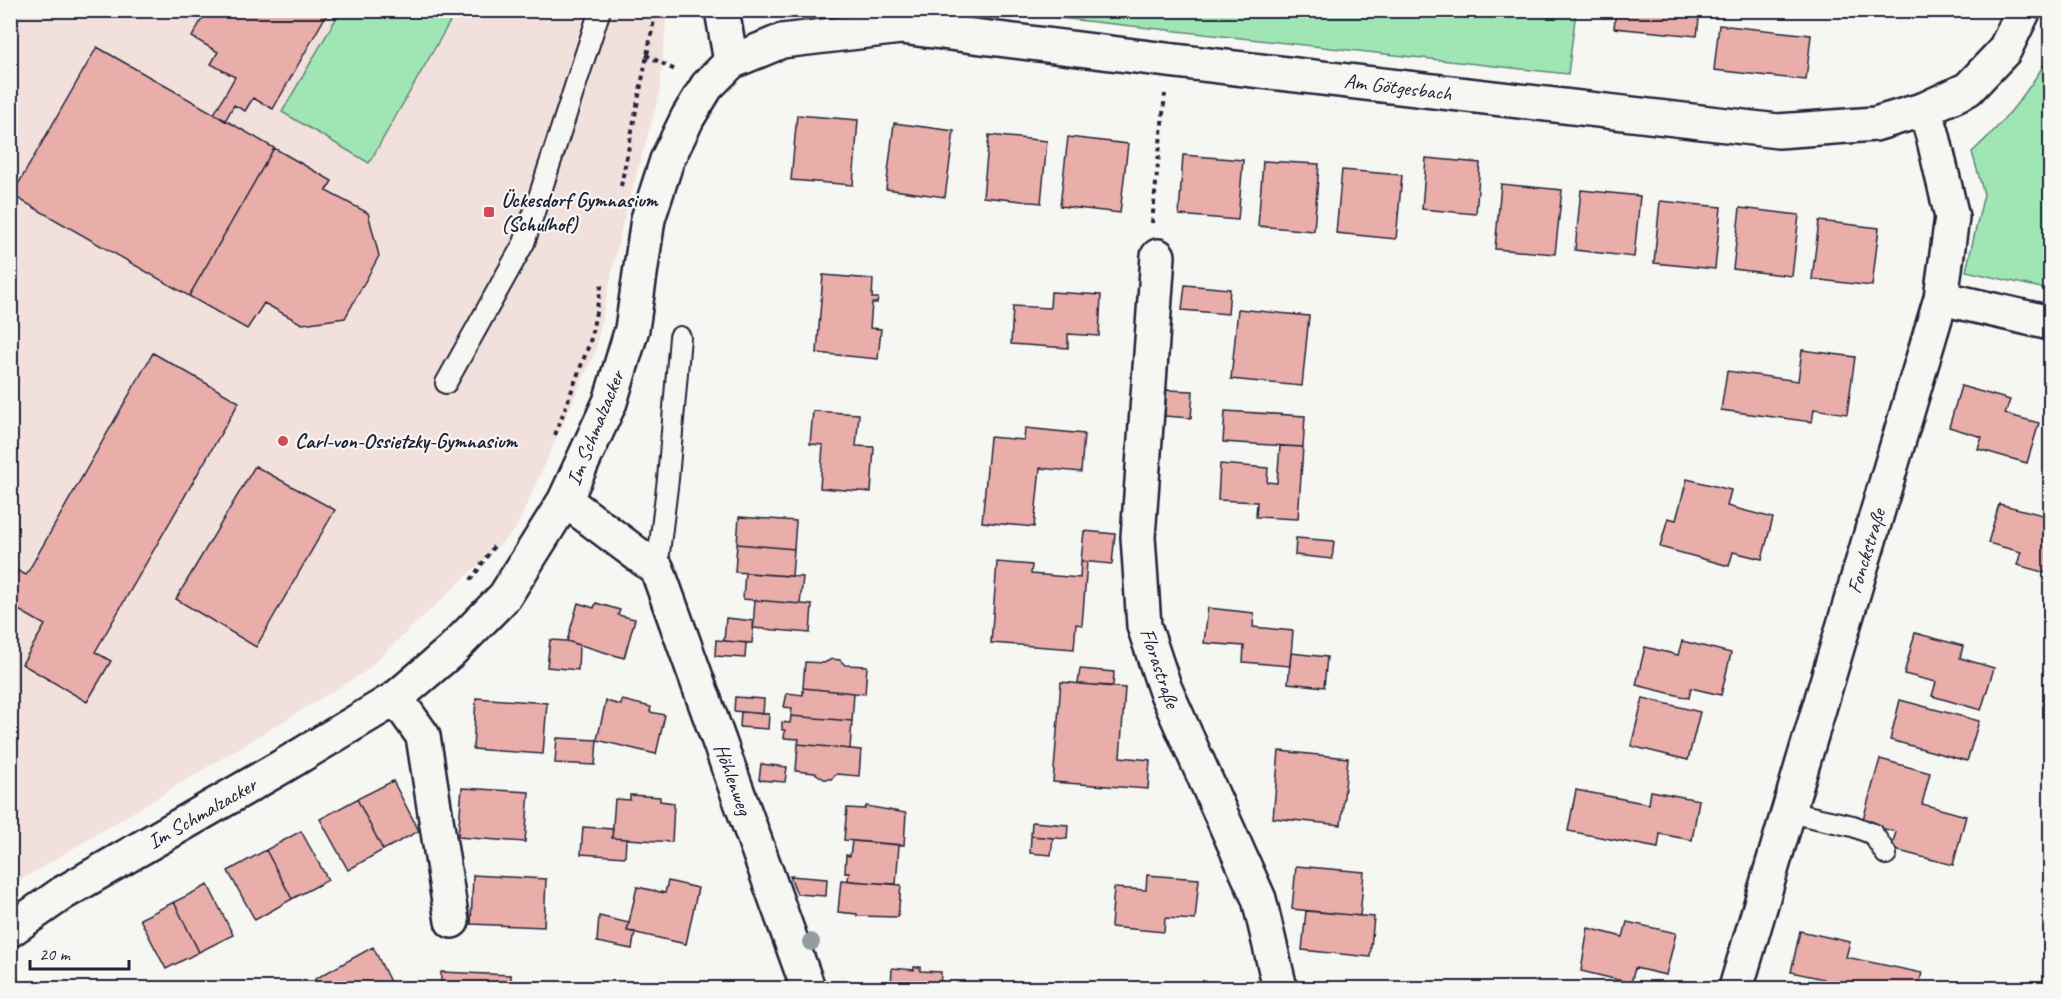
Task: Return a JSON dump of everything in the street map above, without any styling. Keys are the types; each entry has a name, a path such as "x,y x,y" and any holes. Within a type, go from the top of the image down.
{"street":[{"path":"722,10 731,62"},
{"name":"Am Götgesbach","path":"731,62 782,41 901,27 1778,131 1875,124 1925,109 1968,89 2004,51 2024,10"},
{"name":"Im Schmalzacker","path":"10,930 63,893 396,699 451,651 505,596 565,500 610,402 632,329 648,219 668,160 679,134 707,86 731,62"},
{"name":"Fonckstraße","path":"1736,988 1941,298 1952,217 1925,109"},
{"name":"Florastraße","path":"1158,256 1138,537 1144,626 1165,688 1259,899 1280,988"},
{"path":"1941,298 2050,323"},
{"path":"565,500 657,569"},
{"name":"Höhlenweg","path":"657,569 808,988"},
{"path":"396,699 423,736 452,921"}],"lane":[{"path":"446,383 524,243 600,10"},
{"name":"Höhlenweg","path":"657,569 668,479 680,337"},
{"path":"1788,812 1853,826 1873,834 1886,854"}],"path":[{"path":"620,190 656,10"},
{"path":"1158,256 1151,236 1167,60"},
{"path":"552,442 590,342 604,272"},
{"path":"470,581 495,543"}],"shaded area":[{"name":"Carl-von-Ossietzky-Gymnasium","path":"20,11 667,11 659,96 622,225 595,352 515,530 363,673 11,886 10,27"}],"green space":[{"path":"341,10 456,11 369,163 282,112"},
{"path":"1576,10 1568,74 996,11"},
{"path":"2050,55 2050,290 1966,271 1984,194 1972,152 2015,106"}],"building":[{"path":"207,10 329,10 273,109 253,98 245,111 234,105 225,121 214,114 235,77 211,64 218,52 192,37"},
{"path":"1616,10 1700,10 1697,36 1614,28"},
{"path":"1719,25 1811,35 1806,80 1714,70"},
{"path":"97,47 274,148 189,296 12,195"},
{"path":"797,115 858,120 853,185 791,180"},
{"path":"894,123 954,131 945,197 886,189"},
{"path":"989,135 1047,141 1041,203 983,197"},
{"path":"1068,137 1128,144 1120,213 1060,206"},
{"path":"274,148 332,181 326,191 368,213 379,256 345,318 302,324 264,303 247,329 189,296"},
{"path":"1183,155 1243,160 1238,220 1179,215"},
{"path":"1426,158 1480,163 1476,214 1422,209"},
{"path":"1263,161 1319,164 1314,231 1258,226"},
{"path":"1342,170 1402,175 1396,239 1336,233"},
{"path":"1501,184 1562,190 1555,254 1495,249"},
{"path":"1581,190 1640,196 1634,257 1575,250"},
{"path":"1660,201 1721,207 1715,269 1654,263"},
{"path":"1740,208 1799,215 1792,276 1733,269"},
{"path":"1819,221 1879,228 1872,286 1812,279"},
{"path":"823,275 873,279 872,298 878,298 877,303 872,303 870,328 881,329 878,359 817,353"},
{"path":"1185,285 1230,289 1228,314 1182,310"},
{"path":"1051,292 1101,295 1099,336 1068,334 1068,348 1011,344 1013,306 1050,308"},
{"path":"1238,309 1309,316 1302,386 1231,379"},
{"path":"1802,350 1855,357 1847,414 1814,409 1812,422 1721,410 1727,371 1798,381"},
{"path":"153,353 239,402 95,652 111,661 87,702 22,664 45,625 10,605 10,567 26,575"},
{"path":"1961,386 2010,400 2005,414 2039,423 2027,463 1978,449 1982,437 1949,427"},
{"path":"1166,390 1193,391 1191,418 1165,416"},
{"path":"813,411 859,414 856,446 874,447 871,492 820,488 823,445 810,444"},
{"path":"1225,411 1305,416 1303,447 1223,442"},
{"path":"1025,428 1084,434 1081,472 1040,468 1034,527 982,522 990,437 1024,440"},
{"path":"1280,446 1303,447 1298,519 1256,517 1257,502 1218,500 1220,464 1268,468 1267,482 1277,483"},
{"path":"255,466 335,510 256,647 176,599"},
{"path":"1687,479 1731,490 1727,506 1773,518 1762,559 1733,552 1729,566 1660,547 1668,518 1676,520"},
{"path":"1999,504 2047,516 2044,530 2050,532 2050,574 2017,565 2021,552 1988,543"},
{"path":"739,517 796,521 794,549 737,544"},
{"path":"1084,531 1115,534 1112,564 1081,561"},
{"path":"1296,538 1334,541 1332,559 1295,555"},
{"path":"737,544 794,549 792,576 735,572"},
{"path":"1081,561 1087,562 1082,625 1076,624 1074,649 991,643 997,562 1032,565 1031,574 1080,578"},
{"path":"745,573 803,577 800,604 743,599"},
{"path":"755,600 812,605 810,633 753,628"},
{"path":"578,603 594,608 596,603 620,610 618,615 635,619 624,658 567,641"},
{"path":"1208,608 1254,613 1253,627 1293,631 1290,666 1243,662 1244,646 1204,643"},
{"path":"726,618 754,621 752,643 724,641"},
{"path":"1915,633 1963,646 1960,658 1994,668 1981,710 1932,696 1936,682 1904,674"},
{"path":"550,640 567,641 579,645 578,670 547,667"},
{"path":"716,640 746,643 745,658 715,656"},
{"path":"1682,641 1731,653 1721,695 1691,688 1689,698 1636,685 1645,647 1678,655"},
{"path":"1291,653 1327,657 1324,687 1288,683"},
{"path":"832,659 840,660 845,665 867,666 865,694 803,688 805,662 824,663"},
{"path":"1080,669 1114,672 1113,686 1078,684"},
{"path":"1061,682 1125,688 1120,757 1150,760 1148,789 1053,782"},
{"path":"803,688 854,693 852,721 791,716 792,708 784,707 787,693 803,695"},
{"path":"735,697 764,699 763,714 734,711"},
{"path":"476,698 547,703 543,754 473,749"},
{"path":"1643,698 1700,712 1688,760 1631,746"},
{"path":"622,700 651,707 650,712 665,715 656,754 597,740 606,701 621,705"},
{"path":"1900,700 1979,721 1967,761 1890,740"},
{"path":"741,712 769,714 768,729 740,727"},
{"path":"791,716 852,721 850,749 798,744 799,739 784,738 785,730 782,730 782,722 790,723"},
{"path":"557,738 597,740 595,765 555,763"},
{"path":"798,744 861,750 859,776 837,774 831,779 824,779 815,773 796,771"},
{"path":"1279,751 1348,758 1341,825 1273,818"},
{"path":"1880,759 1930,773 1922,804 1966,816 1953,865 1891,849 1896,832 1862,823"},
{"path":"761,764 787,767 785,782 759,780"},
{"path":"393,781 419,831 383,850 357,799"},
{"path":"462,788 529,792 525,842 458,837"},
{"path":"1576,790 1649,804 1651,791 1699,800 1692,840 1660,834 1658,848 1568,831"},
{"path":"630,795 660,797 660,801 674,803 672,842 612,838 615,799 630,800"},
{"path":"357,799 383,850 348,870 320,819"},
{"path":"866,806 906,813 904,845 844,840 847,808 865,809"},
{"path":"1032,822 1068,825 1067,839 1031,836"},
{"path":"583,827 613,829 612,838 626,839 625,857 581,854"},
{"path":"301,831 328,880 292,899 266,850"},
{"path":"1031,836 1053,838 1051,855 1030,853"},
{"path":"852,841 899,845 896,884 848,881 849,872 845,873 846,855 850,856"},
{"path":"266,850 292,899 255,920 228,871"},
{"path":"1296,866 1364,872 1360,916 1292,909"},
{"path":"473,875 546,879 544,927 471,924"},
{"path":"1147,875 1199,879 1195,920 1165,918 1164,932 1111,927 1114,888 1146,890"},
{"path":"790,876 827,879 826,896 797,894"},
{"path":"841,880 901,885 898,917 857,916 857,914 838,912"},
{"path":"668,881 698,888 686,944 627,931 637,887 665,893"},
{"path":"208,885 233,935 199,952 174,902"},
{"path":"174,902 199,952 166,969 140,919"},
{"path":"1306,911 1374,917 1370,957 1302,950"},
{"path":"599,916 629,923 627,931 635,932 632,949 597,942"},
{"path":"1627,922 1676,933 1666,975 1635,968 1631,983 1581,971 1588,928 1623,937"},
{"path":"1800,931 1850,942 1846,957 1922,973 1918,988 1822,988 1824,979 1791,972"},
{"path":"373,947 393,988 319,988 315,979"},
{"path":"914,967 920,967 920,971 941,972 940,988 891,988 892,968 914,970"},
{"path":"441,972 511,975 511,988 441,988"}],"place":[{"name":"Ückesdorf Gymnasium (Schulhof)","path":"489,212"},
{"name":"Carl-von-Ossietzky-Gymnasium","path":"283,441"}]}
